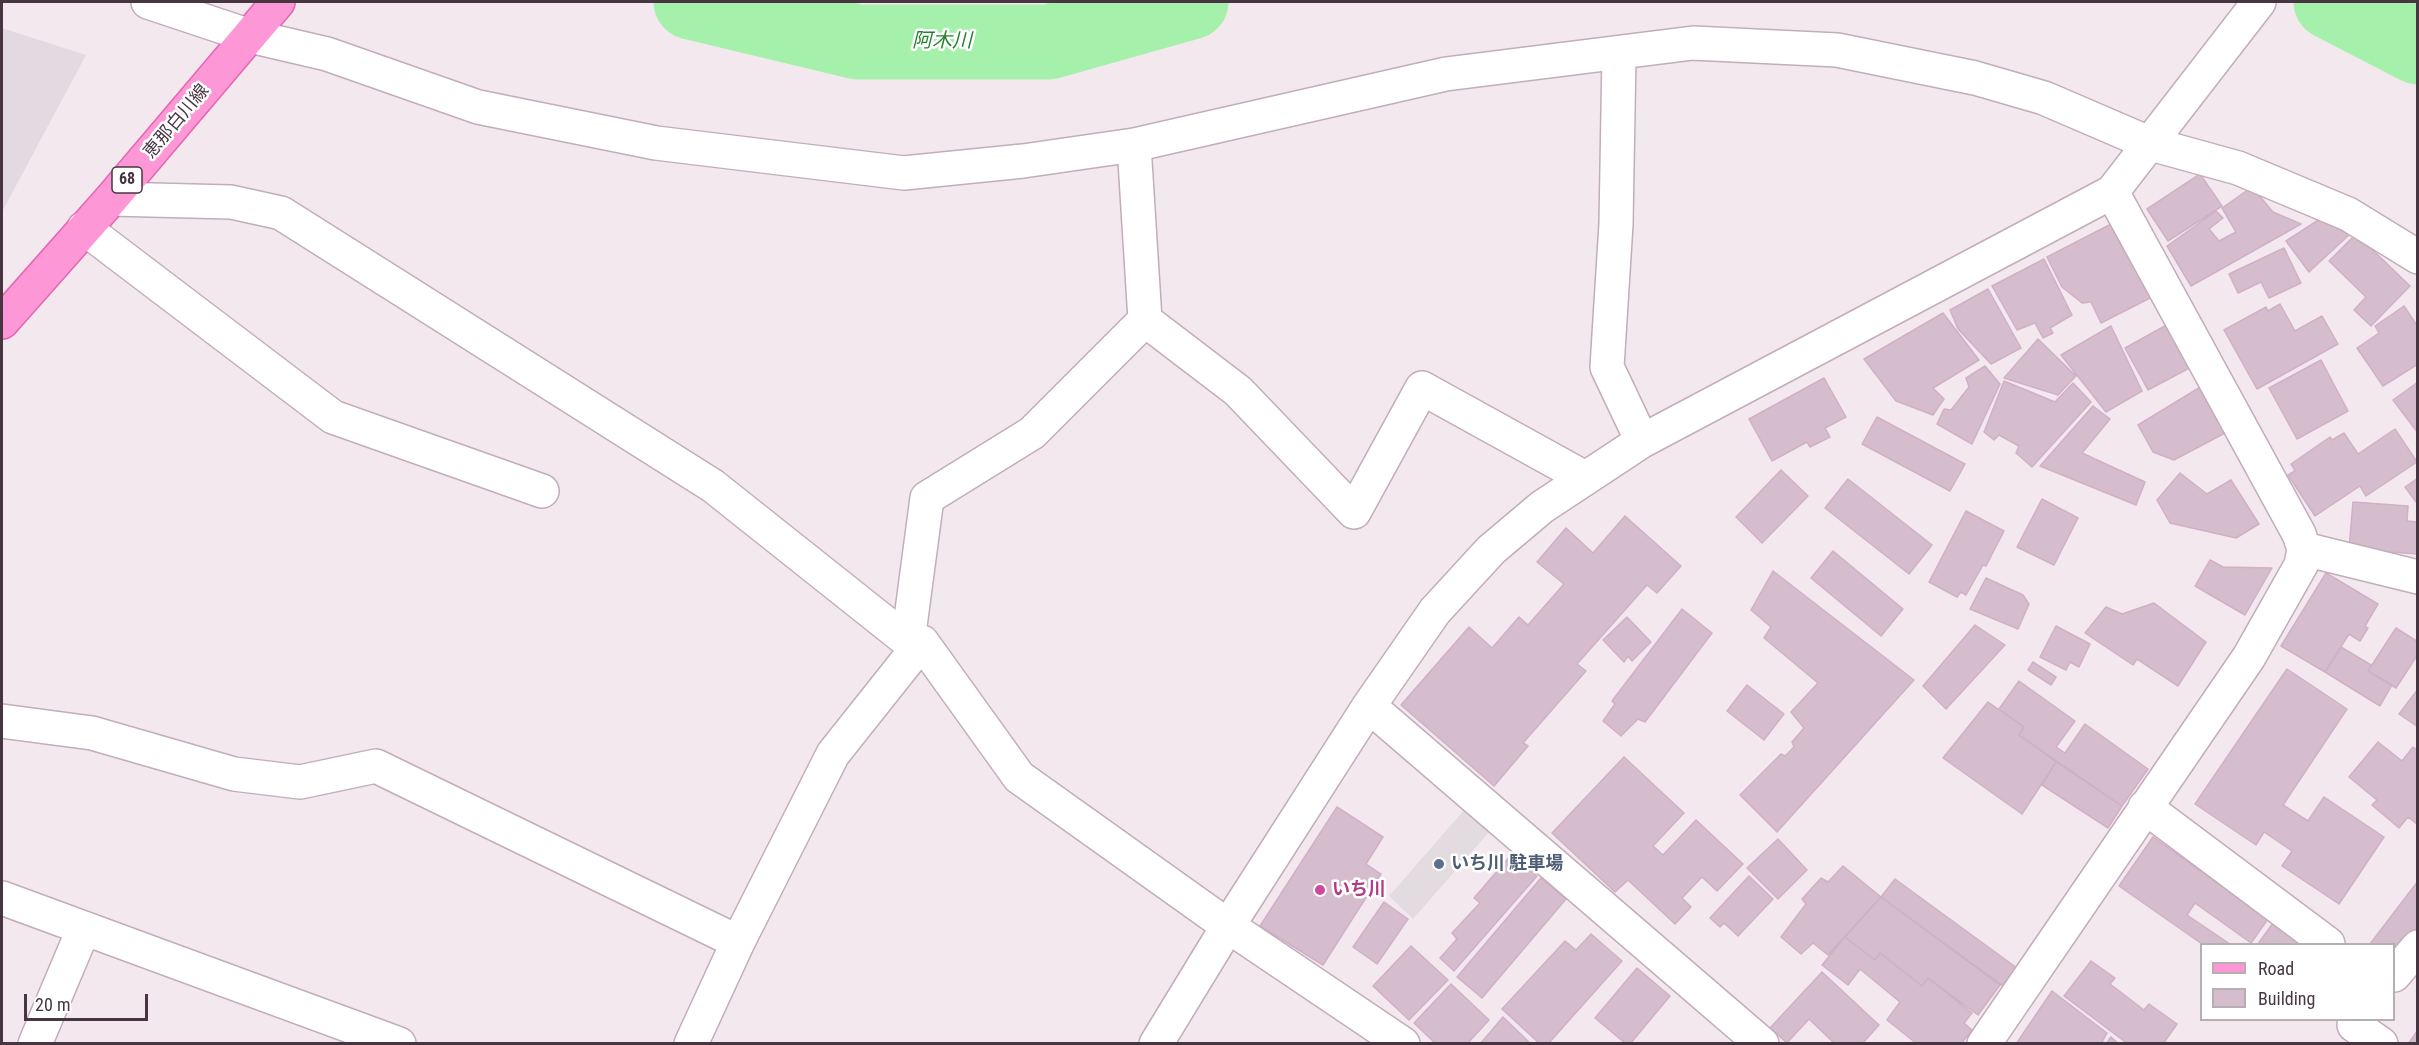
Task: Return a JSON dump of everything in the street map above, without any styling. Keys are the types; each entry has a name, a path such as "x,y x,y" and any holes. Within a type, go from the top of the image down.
{"main road":[{"name":"恵那白川線","path":"2,322 111,200 278,2"}],"street":[{"path":"148,2 250,36 327,54 478,107 656,143 904,173 1023,162 1134,146 1446,74 1693,43 1837,50 1975,78 2044,98 2151,144 2238,168 2348,214 2418,257"},
{"path":"1156,1044 1228,926 1369,706 1435,611 1491,550 1542,507 1642,441 2112,192 2259,2"},
{"path":"1619,54 1616,224 1607,367 1642,441"},
{"path":"690,1044 738,942 833,754 915,642 927,498 1032,433 1145,320 1134,146"},
{"path":"1984,1044 2249,657 2301,565 2304,549 2299,534 2112,192"},
{"path":"111,200 231,202 281,213 713,486 915,642 1019,777 1228,926 1403,1044"},
{"path":"84,228 333,417 542,491"},
{"path":"1145,320 1238,391 1354,512 1422,388 1585,478"},
{"path":"2304,549 2418,577"},
{"path":"1369,706 1762,1044"},
{"path":"2,721 92,733 234,774 300,782 376,766 738,942"},
{"path":"2145,807 2325,943"},
{"path":"2,897 399,1044"},
{"path":"36,1044 84,928"},
{"path":"2395,974 2418,947"},
{"path":"2350,1029 2381,1044"}],"shaded area":[{"path":"2,28 86,55 2,212"},
{"name":"いち川 駐車場","path":"1465,809 1490,831 1413,919 1389,896"}],"building":[{"path":"2200,174 2222,206 2168,241 2147,209"},
{"path":"2252,187 2273,212 2301,224 2191,286 2167,246 2216,211 2223,218 2209,229 2219,241 2236,232 2222,208"},
{"path":"2320,219 2350,234 2309,272 2286,241"},
{"path":"2115,222 2154,296 2101,323 2091,302 2082,303 2062,287 2047,257"},
{"path":"2356,234 2410,286 2371,326 2354,310 2366,297 2329,261"},
{"path":"2284,248 2301,283 2269,298 2261,282 2238,293 2229,274"},
{"path":"2044,259 2072,315 2050,328 2053,333 2043,338 2035,323 2017,330 1992,286"},
{"path":"1988,289 2021,348 1991,364 1958,329 1950,310"},
{"path":"2280,304 2295,331 2322,316 2338,344 2257,389 2224,330 2266,307 2268,311"},
{"path":"2404,306 2418,327 2418,364 2383,386 2357,348 2379,333 2375,326"},
{"path":"1943,313 1979,360 1933,388 1944,399 1933,415 1896,401 1864,359"},
{"path":"2172,322 2195,365 2148,390 2125,348"},
{"path":"2111,326 2142,391 2106,412 2061,355"},
{"path":"2038,339 2076,376 2058,395 2004,378"},
{"path":"2321,360 2348,411 2297,439 2269,388"},
{"path":"1985,366 2000,384 1972,444 1937,424 1944,409 1951,410 1969,387 1966,378"},
{"path":"1824,378 1846,417 1825,428 1830,437 1810,447 1807,442 1772,461 1749,419"},
{"path":"2004,381 2055,402 2073,383 2091,402 2032,467 2016,453 2019,446 1999,435 1994,440 1984,432"},
{"path":"2418,382 2418,433 2393,400"},
{"path":"2202,386 2225,433 2174,460 2153,452 2138,425"},
{"path":"2093,406 2110,419 2082,453 2145,482 2136,505 2040,466"},
{"path":"1877,417 1965,464 1950,491 1862,444"},
{"path":"2395,429 2417,462 2366,496 2360,486 2315,516 2288,475 2295,471 2291,464 2330,437 2332,440 2344,433 2358,454"},
{"path":"1781,470 1808,496 1762,543 1736,517"},
{"path":"2180,473 2207,494 2231,480 2259,524 2236,538 2170,523 2157,500"},
{"path":"2418,478 2418,500 2416,502 2405,487"},
{"path":"1848,479 1932,545 1909,574 1825,508"},
{"path":"2042,499 2078,518 2054,565 2017,547"},
{"path":"2353,502 2408,506 2407,521 2418,522 2418,554 2349,549"},
{"path":"1966,511 2004,531 1986,566 1983,565 1966,595 1961,592 1957,597 1929,582"},
{"path":"1625,516 1681,566 1657,593 1647,585 1577,664 1586,671 1523,743 1528,746 1494,786 1401,705 1469,627 1492,648 1519,617 1528,625 1564,584 1537,562 1566,528 1593,553"},
{"path":"1833,551 1903,609 1881,636 1811,578"},
{"path":"2210,560 2223,567 2272,568 2245,615 2195,586"},
{"path":"1773,571 1914,680 1777,832 1740,795 1781,754 1785,756 1794,747 1792,742 1804,728 1791,712 1818,683 1764,638 1771,627 1751,610"},
{"path":"2326,573 2378,604 2365,626 2368,628 2360,641 2349,634 2325,672 2281,646"},
{"path":"1986,578 2023,595 2029,604 2018,629 1970,609"},
{"path":"2154,603 2206,642 2178,686 2137,659 2133,665 2085,633 2106,607 2122,614"},
{"path":"1682,609 1712,633 1645,722 1638,719 1621,736 1603,721 1615,704 1612,701"},
{"path":"1627,617 1651,642 1632,661 1628,656 1624,662 1603,640"},
{"path":"1975,625 2005,645 1946,709 1923,686"},
{"path":"2056,626 2090,644 2079,667 2070,662 2066,670 2040,657"},
{"path":"2396,628 2418,642 2418,654 2396,688 2368,671"},
{"path":"2341,647 2371,665 2368,671 2392,685 2380,706 2325,672"},
{"path":"2033,662 2056,677 2051,685 2028,670"},
{"path":"2287,669 2347,709 2283,805 2308,821 2324,797 2384,837 2339,904 2282,866 2292,851 2264,832 2256,845 2195,804"},
{"path":"2019,681 2075,721 2056,747 2065,753 2085,724 2148,769 2122,806 2019,735 2024,727 1999,709"},
{"path":"1747,685 1784,714 1764,740 1727,711"},
{"path":"2418,689 2418,727 2399,714"},
{"path":"1988,702 2024,727 2019,735 2056,762 2022,814 1943,758"},
{"path":"2378,742 2402,761 2413,747 2418,751 2418,825 2408,817 2399,828 2372,805 2377,800 2349,777"},
{"path":"1624,757 1684,813 1653,846 1663,855 1696,820 1743,864 1717,891 1702,877 1682,898 1691,907 1675,924 1628,880 1615,892 1552,833"},
{"path":"2056,762 2122,806 2108,828 2042,785"},
{"path":"1337,807 1383,837 1366,864 1381,874 1323,965 1260,926"},
{"path":"2153,837 2268,919 2251,943 2195,903 2187,915 2229,943 2201,943 2119,886"},
{"path":"1778,839 1807,870 1778,899 1747,868"},
{"path":"1512,854 1537,876 1454,971 1440,958 1457,939 1452,933 1480,903 1474,898"},
{"path":"1843,866 1881,897 1828,955 1813,943 1801,954 1781,937 1806,904 1802,899 1821,878 1828,882"},
{"path":"1749,876 1773,899 1738,936 1724,923 1720,927 1710,918"},
{"path":"1541,878 1566,899 1482,998 1457,977"},
{"path":"1895,879 2017,968 2003,986 1881,897"},
{"path":"2418,881 2418,934 2395,965 2395,943 2371,943"},
{"path":"1881,897 2000,985 1978,1015 1928,978 1922,986 1880,953 1875,960 1845,937"},
{"path":"1384,902 1408,919 1377,964 1353,947"},
{"path":"2273,923 2302,943 2259,943"},
{"path":"1591,934 1622,961 1548,1044 1540,1044 1502,1009 1565,941 1576,950"},
{"path":"1845,937 1875,960 1880,953 1922,986 1928,978 1972,1013 1964,1023 1972,1030 1961,1044 1917,1044 1887,1020 1900,1002 1860,969 1848,985 1822,965"},
{"path":"1411,946 1448,980 1409,1020 1373,986"},
{"path":"2091,961 2115,978 2110,984 2144,1010 2149,1004 2177,1024 2163,1044 2128,1044 2064,996"},
{"path":"1637,968 1670,996 1630,1044 1626,1044 1595,1018"},
{"path":"1822,972 1879,1025 1862,1044 1835,1044 1809,1019 1787,1043 1770,1028"},
{"path":"1451,984 1489,1020 1467,1044 1436,1044 1414,1023"},
{"path":"2052,991 2107,1033 2101,1044 2016,1044"},
{"path":"1503,1017 1531,1044 1480,1044"},
{"path":"2418,1030 2418,1044 2408,1044"},
{"path":"2111,1037 2119,1044 2106,1044"}],"waterway":[{"name":"阿木川","path":"691,2 858,42 1049,42 1191,2"},
{"name":"阿木川","path":"2331,2 2418,47"}],"place":[{"name":"いち川 駐車場","path":"1439,864"},
{"name":"いち川","path":"1320,890"}]}
